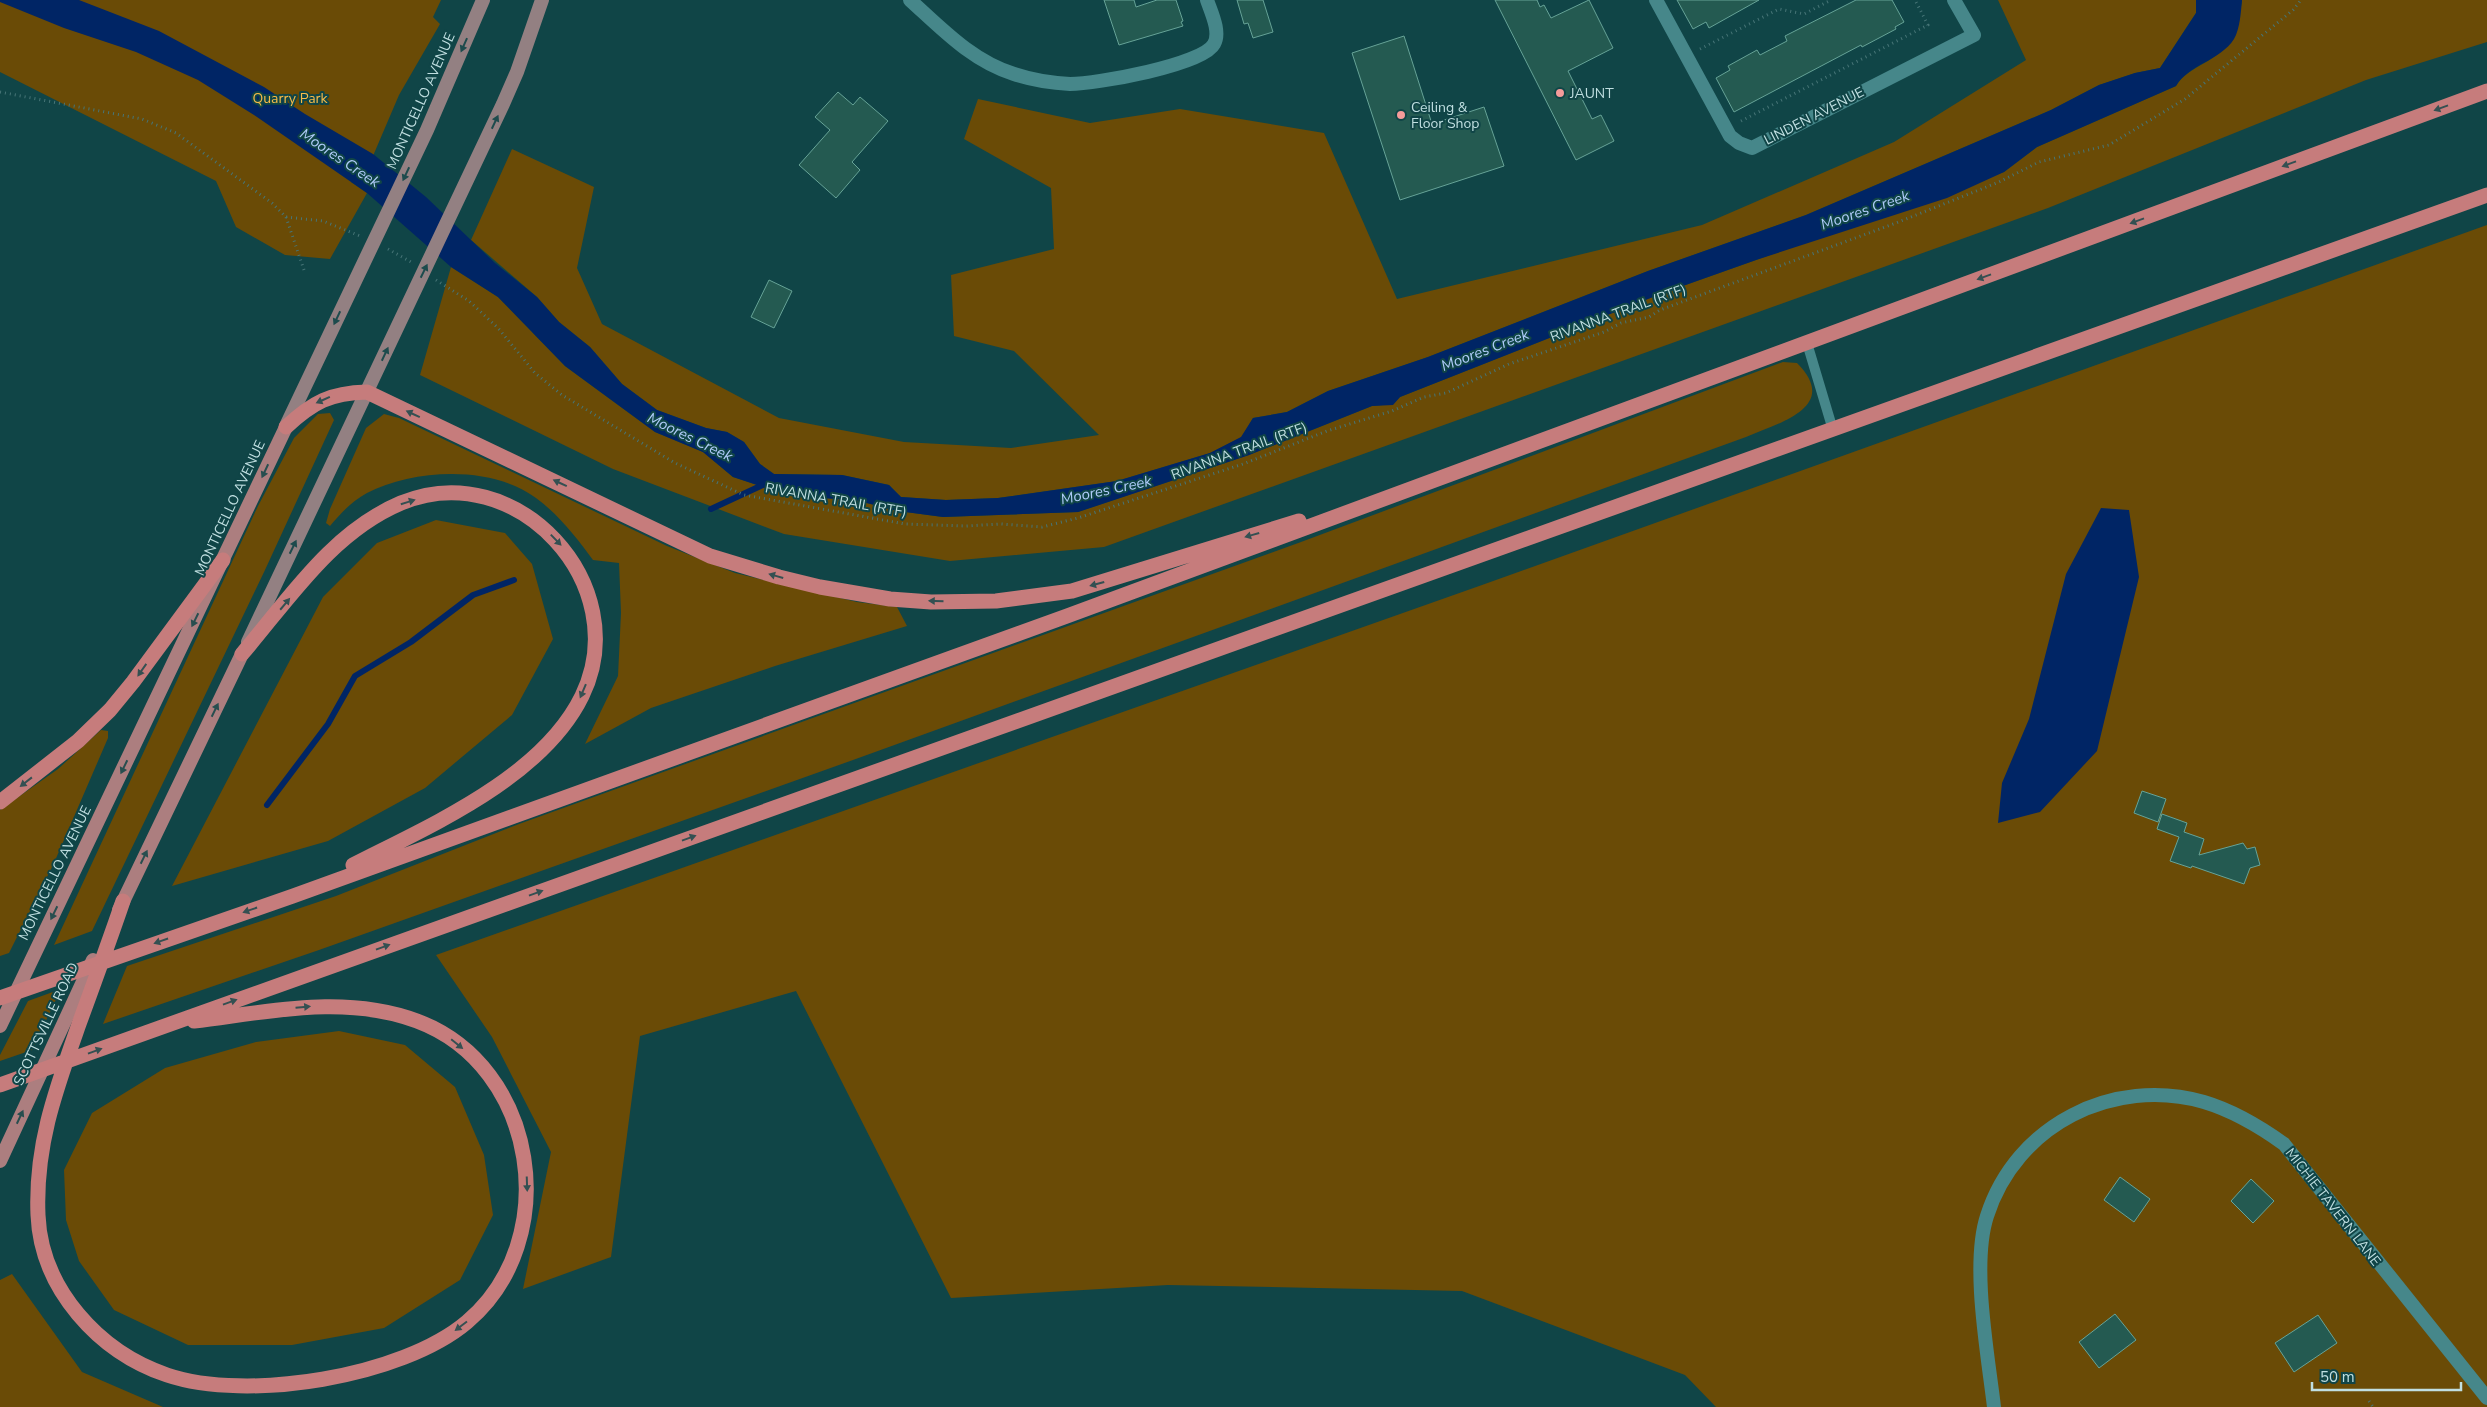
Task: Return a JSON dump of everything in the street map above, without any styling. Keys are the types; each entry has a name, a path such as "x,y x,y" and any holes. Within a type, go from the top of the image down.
{"highway":[{"path":"0,998 294,896 1416,488 2487,91"},
{"path":"0,1084 1833,430 2487,194"},
{"path":"286,427 303,411 320,400 346,393 367,392 710,556 812,585 890,599 932,602 996,601 1072,591 1238,539 1416,488"},
{"name":"MONTICELLO AVENUE","path":"0,1026 286,427"},
{"path":"242,654 325,556 376,517 393,508 432,495 458,493 478,496 498,501 521,512 542,526 564,548 575,565 587,593 593,623 594,648 591,672 582,696 570,717 520,770 442,820 294,896"},
{"path":"0,802 78,741 110,710 223,560"},
{"name":"SCOTTSVILLE ROAD","path":"0,1161 77,994 242,654"},
{"path":"123,901 51,1101 39,1176 38,1217 47,1259 63,1295 85,1321 122,1354 170,1376 206,1384 256,1385 326,1378 398,1360 416,1353 452,1333 469,1321 487,1302 504,1279 522,1234 527,1196 526,1163 515,1120 505,1100 492,1079 456,1042 426,1025 407,1018 374,1009 343,1005 304,1006 168,1025"}],"main road":[{"name":"MONTICELLO AVENUE","path":"286,427 427,130 483,0"},
{"path":"242,654 474,166 517,72 542,0"}],"street":[{"path":"910,0 966,50 986,63 1042,82 1072,84 1103,81 1150,72 1210,50 1216,42 1217,32 1207,0"},
{"name":"LINDEN AVENUE","path":"1656,0 1730,136 1739,144 1752,148 1974,35 1954,0"},
{"name":"MICHIE TAVERN LANE","path":"1994,1407 1984,1322 1980,1259 1986,1216 2000,1182 2016,1159 2032,1142 2051,1127 2078,1112 2106,1102 2136,1097 2173,1097 2203,1102 2232,1112 2259,1126 2284,1144 2487,1398"}],"lane":[{"path":"1807,343 1833,430"}],"path":[{"path":"1697,51 1779,9 1804,14 1831,0"},
{"path":"1736,124 1928,25 1916,0"},
{"name":"RIVANNA TRAIL (RTF)","path":"430,275 469,302 498,328 535,373 562,395 675,463 744,495 905,524 1042,527 1078,518 1213,474 1327,431 1392,412 1424,396 1446,393 1509,364 1604,332 1621,323 1649,317 1660,310 1896,223 1999,182 2039,162 2109,145 2185,99 2293,10 2301,0"},
{"path":"0,92 142,119 176,133 272,203 286,217 304,270"},
{"path":"286,217 323,221 366,238"},
{"path":"382,246 414,265"},
{"path":"2369,1401 2373,1407"}],"green space":[{"name":"Quarry Park","path":"0,0 441,0 433,17 440,24 399,95 364,177 351,182 367,193 330,259 285,255 236,227 216,181 0,72"},
{"path":"1998,0 2196,0 2196,13 2160,68 2135,73 2099,85 2051,110 1806,215 1648,271 1428,357 1328,391 1287,412 1253,418 1242,437 1210,453 1117,481 998,498 946,500 901,497 889,485 842,475 774,474 760,464 744,442 727,432 706,428 657,410 622,384 590,347 559,322 537,297 471,240 512,149 594,187 577,268 602,324 779,418 904,442 1011,448 1099,435 1014,351 954,336 951,275 1054,249 1051,188 964,139 978,99 1090,123 1180,109 1324,133 1397,299 1702,225 1894,142 2026,60"},
{"path":"2242,0 2487,0 2487,42 2366,80 2048,208 1104,547 950,561 784,534 613,469 420,375 451,267 498,297 565,366 655,432 703,452 733,477 772,490 805,497 855,500 898,511 943,517 1078,512 1249,455 1372,406 1393,404 1400,397 1663,293 2004,172 2037,147 2176,86 2189,72 2220,52 2233,30"},
{"path":"2487,225 2487,1407 1716,1407 1685,1375 1462,1291 1168,1285 951,1298 796,991 640,1036 611,1257 523,1289 551,1152 492,1037 436,955 1482,585"},
{"path":"1783,362 1797,363 1809,378 1812,391 1809,402 1800,411 1774,426 853,760 319,950 103,1024 127,966 336,896 519,824 1301,542"},
{"path":"330,413 334,420 265,570 92,931 54,945 258,506 294,438 318,414"},
{"path":"384,414 399,418 667,546 735,573 857,602 897,607 907,626 775,666 651,708 585,744 618,676 621,613 619,563 593,560 560,519 536,498 518,487 498,480 476,476 430,475 386,485 356,500 330,526 326,523 330,509 366,428"},
{"path":"436,520 505,533 532,564 553,639 512,715 425,788 328,841 172,886 323,597 377,543"},
{"path":"101,730 108,731 108,738 54,863 9,953 0,956 0,810 58,769"},
{"path":"61,989 32,1050 0,1061 0,1055 28,1001"},
{"path":"339,1031 405,1045 455,1087 484,1155 493,1215 460,1280 384,1328 292,1345 188,1345 114,1310 79,1261 66,1220 64,1170 92,1113 165,1068 256,1042"},
{"path":"12,1274 82,1372 163,1407 0,1407 0,1280"}],"water":[{"name":"Moores Creek","path":"0,0 79,0 159,31 264,87 305,114 373,154 426,197 495,263 537,297 559,322 590,347 622,384 657,410 706,428 727,432 744,442 760,464 774,474 842,475 889,485 901,497 946,500 998,498 1117,481 1210,453 1241,437 1253,418 1287,412 1328,391 1428,357 1648,271 1806,215 2051,110 2099,85 2135,73 2160,68 2196,13 2196,0 2242,0 2239,25 2234,39 2221,53 2189,72 2176,86 2037,147 2004,172 1947,198 1756,260 1663,293 1400,397 1393,405 1372,406 1249,455 1078,512 943,517 898,511 855,500 805,497 772,490 733,477 703,452 655,432 565,366 498,297 451,267 367,193 257,117 198,80 136,52 64,28 0,2"},
{"path":"2101,508 2129,510 2139,577 2097,751 2040,812 1998,823 2002,783 2029,719 2066,574"}],"building":[{"path":"1104,0 1134,0 1136,7 1157,0 1176,0 1183,26 1119,45"},
{"path":"1237,0 1263,0 1273,32 1253,38 1248,23 1244,24"},
{"name":"JAUNT","path":"1495,0 1537,0 1540,7 1544,5 1551,18 1589,0 1613,48 1568,71 1592,119 1601,115 1614,141 1576,160"},
{"path":"1677,0 1759,0 1709,28 1706,22 1693,29"},
{"path":"1856,0 1892,0 1904,22 1895,27 1896,29 1862,47 1861,45 1734,112 1716,78 1730,70 1728,66 1757,50 1760,55 1787,41 1785,36"},
{"name":"Ceiling & Floor Shop","path":"1404,36 1432,124 1484,107 1504,166 1400,200 1352,53"},
{"path":"838,92 853,105 860,97 888,121 852,162 860,170 836,198 799,165 830,130 815,117"},
{"path":"769,280 792,291 774,328 751,317"},
{"path":"2142,791 2166,799 2158,822 2134,813"},
{"path":"2162,814 2187,823 2184,832 2204,839 2199,855 2243,843 2247,849 2255,847 2260,865 2250,868 2244,884 2192,866 2191,868 2170,861 2179,837 2157,829"},
{"path":"2120,1177 2150,1199 2134,1222 2104,1200"},
{"path":"2251,1179 2274,1201 2253,1223 2231,1201"},
{"path":"2115,1314 2136,1340 2099,1368 2079,1342"},
{"path":"2318,1315 2337,1343 2294,1372 2275,1343"}],"waterway":[{"path":"711,509 767,483"},
{"path":"267,805 328,724 355,676 411,642 473,595 514,580"}],"place":[{"name":"JAUNT","path":"1560,93"},
{"name":"Ceiling & Floor Shop","path":"1401,115"}]}
